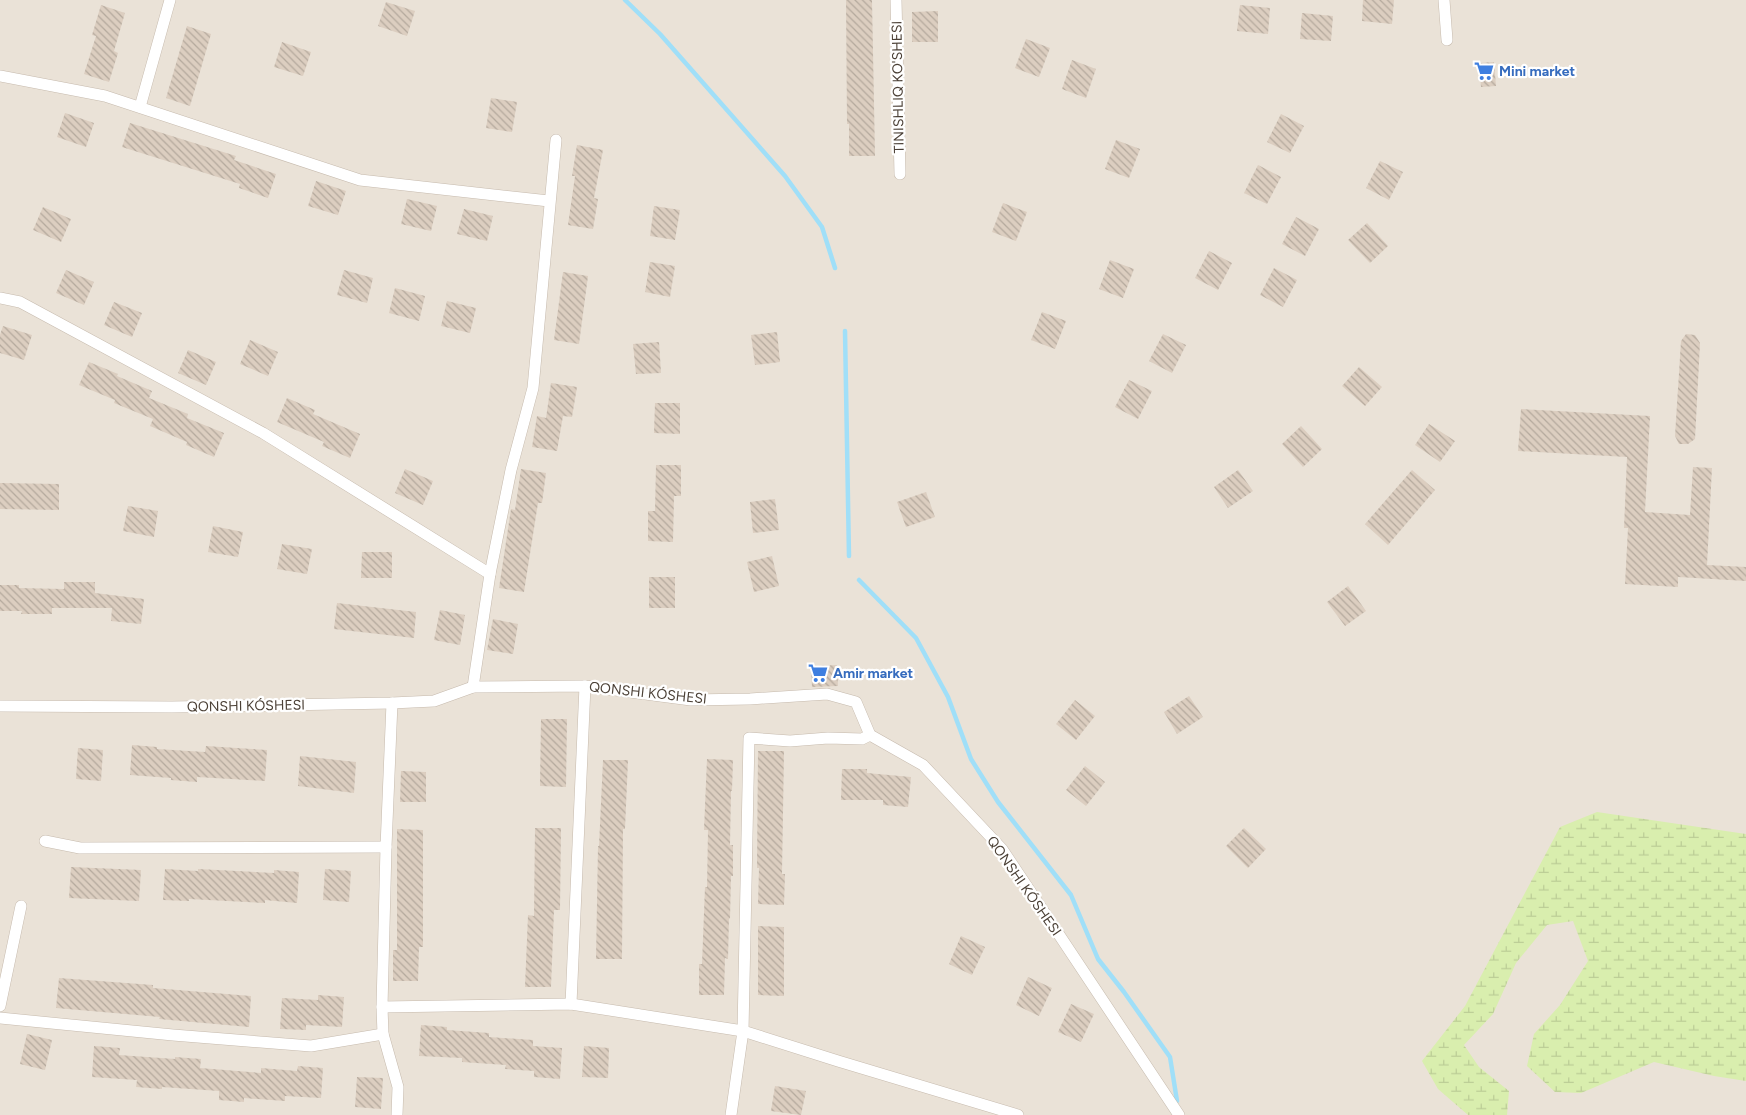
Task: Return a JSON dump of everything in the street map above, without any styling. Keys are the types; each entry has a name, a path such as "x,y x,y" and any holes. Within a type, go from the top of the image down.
{"street":[{"path":"140,108 170,0"},
{"name":"TINISHLIQ KO'SHESI","path":"896,0 900,174"},
{"path":"1444,0 1447,40"},
{"path":"0,76 105,96 360,180 549,201"},
{"path":"473,687 490,574 511,470 533,388 556,140"},
{"path":"0,298 20,302 263,432 490,574"},
{"path":"571,1004 585,686"},
{"path":"0,706 172,707 434,702 473,687 585,686 691,700 750,699 827,694 856,702 870,735 923,765 1002,849 1179,1115"},
{"path":"392,703 386,847 382,1034 398,1088 397,1115"},
{"path":"731,1115 743,1031 749,738 790,742 828,738 862,739 870,735"},
{"path":"45,841 80,848 386,847"},
{"path":"0,1006 21,906"},
{"path":"382,1007 571,1004 743,1031 1018,1115"},
{"path":"0,1018 173,1036 311,1046 382,1034"}],"shaded area":[{"path":"0,0 1746,0 1746,1115 0,1115"}],"green space":[{"path":"1597,812 1746,834 1746,1081 1714,1076 1654,1062 1581,1093 1555,1092 1527,1066 1534,1034 1560,1005 1588,961 1573,921 1547,925 1516,963 1493,1014 1464,1045 1479,1067 1509,1091 1507,1115 1468,1115 1438,1089 1422,1061 1465,1006 1560,827"}],"building":[{"path":"846,0 872,0 875,156 849,156"},
{"path":"1363,0 1394,0 1392,24 1362,21"},
{"path":"386,2 415,11 407,36 378,26"},
{"path":"101,5 125,13 114,51 118,53 109,82 84,74 96,36 92,35"},
{"path":"1240,5 1270,8 1268,34 1237,31"},
{"path":"938,11 938,42 912,42 912,12"},
{"path":"1302,13 1333,16 1331,41 1300,39"},
{"path":"187,26 211,34 190,106 166,98"},
{"path":"1026,39 1050,48 1039,77 1015,68"},
{"path":"282,42 311,52 303,76 274,67"},
{"path":"1072,60 1096,69 1086,98 1062,89"},
{"path":"1494,62 1496,86 1481,87 1479,63"},
{"path":"491,98 517,102 512,132 486,128"},
{"path":"65,113 94,123 86,147 57,137"},
{"path":"1281,114 1304,126 1290,153 1267,142"},
{"path":"130,123 236,156 234,160 276,174 268,198 239,188 240,184 122,147"},
{"path":"1116,140 1140,149 1129,178 1105,169"},
{"path":"577,145 603,150 594,198 598,199 593,229 568,225 575,176 572,176"},
{"path":"1380,161 1403,172 1389,200 1366,188"},
{"path":"1258,165 1281,177 1267,204 1244,193"},
{"path":"316,181 346,191 338,215 308,206"},
{"path":"407,199 437,206 431,231 401,224"},
{"path":"1003,203 1027,212 1016,241 992,232"},
{"path":"654,206 680,210 675,240 650,236"},
{"path":"43,207 71,219 61,242 33,230"},
{"path":"464,209 493,216 487,241 457,234"},
{"path":"1296,217 1319,229 1305,256 1282,244"},
{"path":"1367,223 1388,246 1370,263 1348,240"},
{"path":"1209,251 1232,263 1218,290 1195,278"},
{"path":"1110,260 1134,269 1123,298 1099,289"},
{"path":"650,262 675,266 670,297 645,292"},
{"path":"1274,268 1297,280 1283,307 1260,295"},
{"path":"66,270 94,282 84,305 56,293"},
{"path":"344,270 373,278 367,303 337,295"},
{"path":"563,272 588,276 579,344 554,340"},
{"path":"395,288 425,296 419,321 389,313"},
{"path":"447,301 476,308 470,333 441,326"},
{"path":"114,302 142,313 132,337 104,325"},
{"path":"1042,312 1066,321 1055,349 1031,340"},
{"path":"3,326 32,335 24,360 0,353 0,335"},
{"path":"777,332 780,362 755,365 751,335"},
{"path":"1163,334 1186,345 1172,373 1149,361"},
{"path":"1686,334 1695,335 1700,343 1695,439 1688,444 1679,444 1675,436 1681,341"},
{"path":"250,340 278,352 268,376 240,364"},
{"path":"659,342 661,373 636,374 633,344"},
{"path":"188,350 216,362 206,385 178,373"},
{"path":"89,362 152,391 149,398 188,414 187,418 224,433 214,457 186,445 187,442 150,426 153,419 114,403 115,400 79,385"},
{"path":"1359,367 1382,387 1365,406 1342,386"},
{"path":"1129,380 1152,391 1138,419 1115,407"},
{"path":"551,383 577,387 572,417 563,416 557,451 532,447 537,416 546,418"},
{"path":"287,398 315,410 313,414 360,434 350,458 322,446 324,442 277,422"},
{"path":"655,403 680,403 680,434 654,433"},
{"path":"1521,409 1650,416 1645,512 1690,515 1693,467 1712,468 1707,565 1746,567 1746,581 1678,577 1678,587 1625,584 1628,528 1624,528 1627,457 1518,451"},
{"path":"1429,424 1455,441 1440,462 1415,445"},
{"path":"1301,426 1322,449 1303,467 1282,444"},
{"path":"656,465 681,465 681,496 674,496 673,542 648,541 648,511 655,511"},
{"path":"405,469 433,481 423,505 395,493"},
{"path":"521,469 546,473 542,503 538,503 524,592 499,588 511,509 515,510"},
{"path":"1238,470 1253,491 1228,508 1214,487"},
{"path":"1412,470 1435,490 1388,545 1365,524"},
{"path":"0,483 59,484 59,510 0,509"},
{"path":"926,492 935,517 906,527 897,502"},
{"path":"775,499 779,530 753,533 750,502"},
{"path":"128,506 158,511 154,537 123,531"},
{"path":"213,526 243,532 238,557 208,552"},
{"path":"282,544 312,549 307,574 277,569"},
{"path":"362,552 392,552 392,578 361,578"},
{"path":"772,556 779,586 754,592 747,562"},
{"path":"649,577 675,577 675,608 649,608"},
{"path":"64,582 95,582 95,593 144,599 141,624 111,621 112,608 52,608 52,614 21,614 22,611 0,611 0,585 19,585 19,588 64,589"},
{"path":"1348,586 1366,611 1345,626 1327,602"},
{"path":"337,603 416,612 414,638 334,629"},
{"path":"440,610 465,615 460,645 434,640"},
{"path":"493,619 518,624 513,654 487,650"},
{"path":"837,665 838,686 812,687 811,666"},
{"path":"1189,696 1203,717 1177,734 1164,712"},
{"path":"1075,700 1095,716 1076,740 1056,724"},
{"path":"541,719 567,719 566,787 540,786"},
{"path":"132,745 157,747 157,749 205,752 206,746 267,750 265,781 197,777 197,782 130,775"},
{"path":"78,748 103,750 101,781 76,779"},
{"path":"758,751 784,751 782,874 785,874 784,905 758,904"},
{"path":"300,756 356,762 354,793 298,786"},
{"path":"707,759 733,760 730,845 733,845 733,876 731,876 728,959 725,958 724,995 699,995 699,964 702,964 705,887 707,887 708,830 704,830"},
{"path":"603,760 628,760 625,829 623,829 622,959 596,959 598,846"},
{"path":"1085,766 1105,782 1086,806 1066,790"},
{"path":"842,769 867,769 867,773 911,777 908,807 883,805 883,800 841,800"},
{"path":"401,771 426,772 426,802 400,802"},
{"path":"535,828 561,828 560,910 554,910 551,987 525,987 528,915 534,916"},
{"path":"1244,828 1266,849 1248,868 1226,846"},
{"path":"397,829 423,830 423,947 419,947 418,981 393,981 393,950 397,950"},
{"path":"71,867 141,870 139,901 69,898"},
{"path":"165,869 274,873 274,870 299,872 297,903 265,900 265,903 189,899 189,901 163,900"},
{"path":"325,869 351,871 349,902 323,900"},
{"path":"758,926 784,927 784,996 758,995"},
{"path":"961,936 985,947 972,975 949,964"},
{"path":"1028,977 1052,988 1039,1016 1016,1005"},
{"path":"59,978 153,985 153,988 251,996 249,1027 56,1008"},
{"path":"318,995 344,997 342,1027 306,1025 306,1030 280,1029 282,998 318,1000"},
{"path":"1071,1004 1094,1014 1081,1042 1058,1032"},
{"path":"421,1025 447,1027 447,1030 489,1033 489,1037 533,1040 533,1046 562,1048 560,1079 534,1077 534,1071 505,1069 506,1065 462,1062 462,1058 419,1056"},
{"path":"27,1034 52,1040 45,1070 20,1064"},
{"path":"94,1046 120,1048 119,1055 201,1059 200,1068 261,1073 261,1068 297,1071 298,1066 323,1068 321,1098 285,1096 285,1101 244,1098 244,1102 219,1100 219,1091 136,1087 137,1080 92,1077"},
{"path":"584,1046 609,1048 608,1078 582,1077"},
{"path":"357,1077 383,1078 381,1109 355,1107"},
{"path":"775,1086 806,1091 801,1115 771,1111"}],"waterway":[{"path":"625,0 660,34 785,176 822,227 835,268"},
{"path":"845,331 849,556"},
{"path":"859,580 916,638 948,697 971,759 998,802 1071,895 1098,959 1170,1057 1177,1101"}],"place":[{"name":"Mini market","path":"1484,71"},
{"name":"Amir market","path":"818,673"}]}
